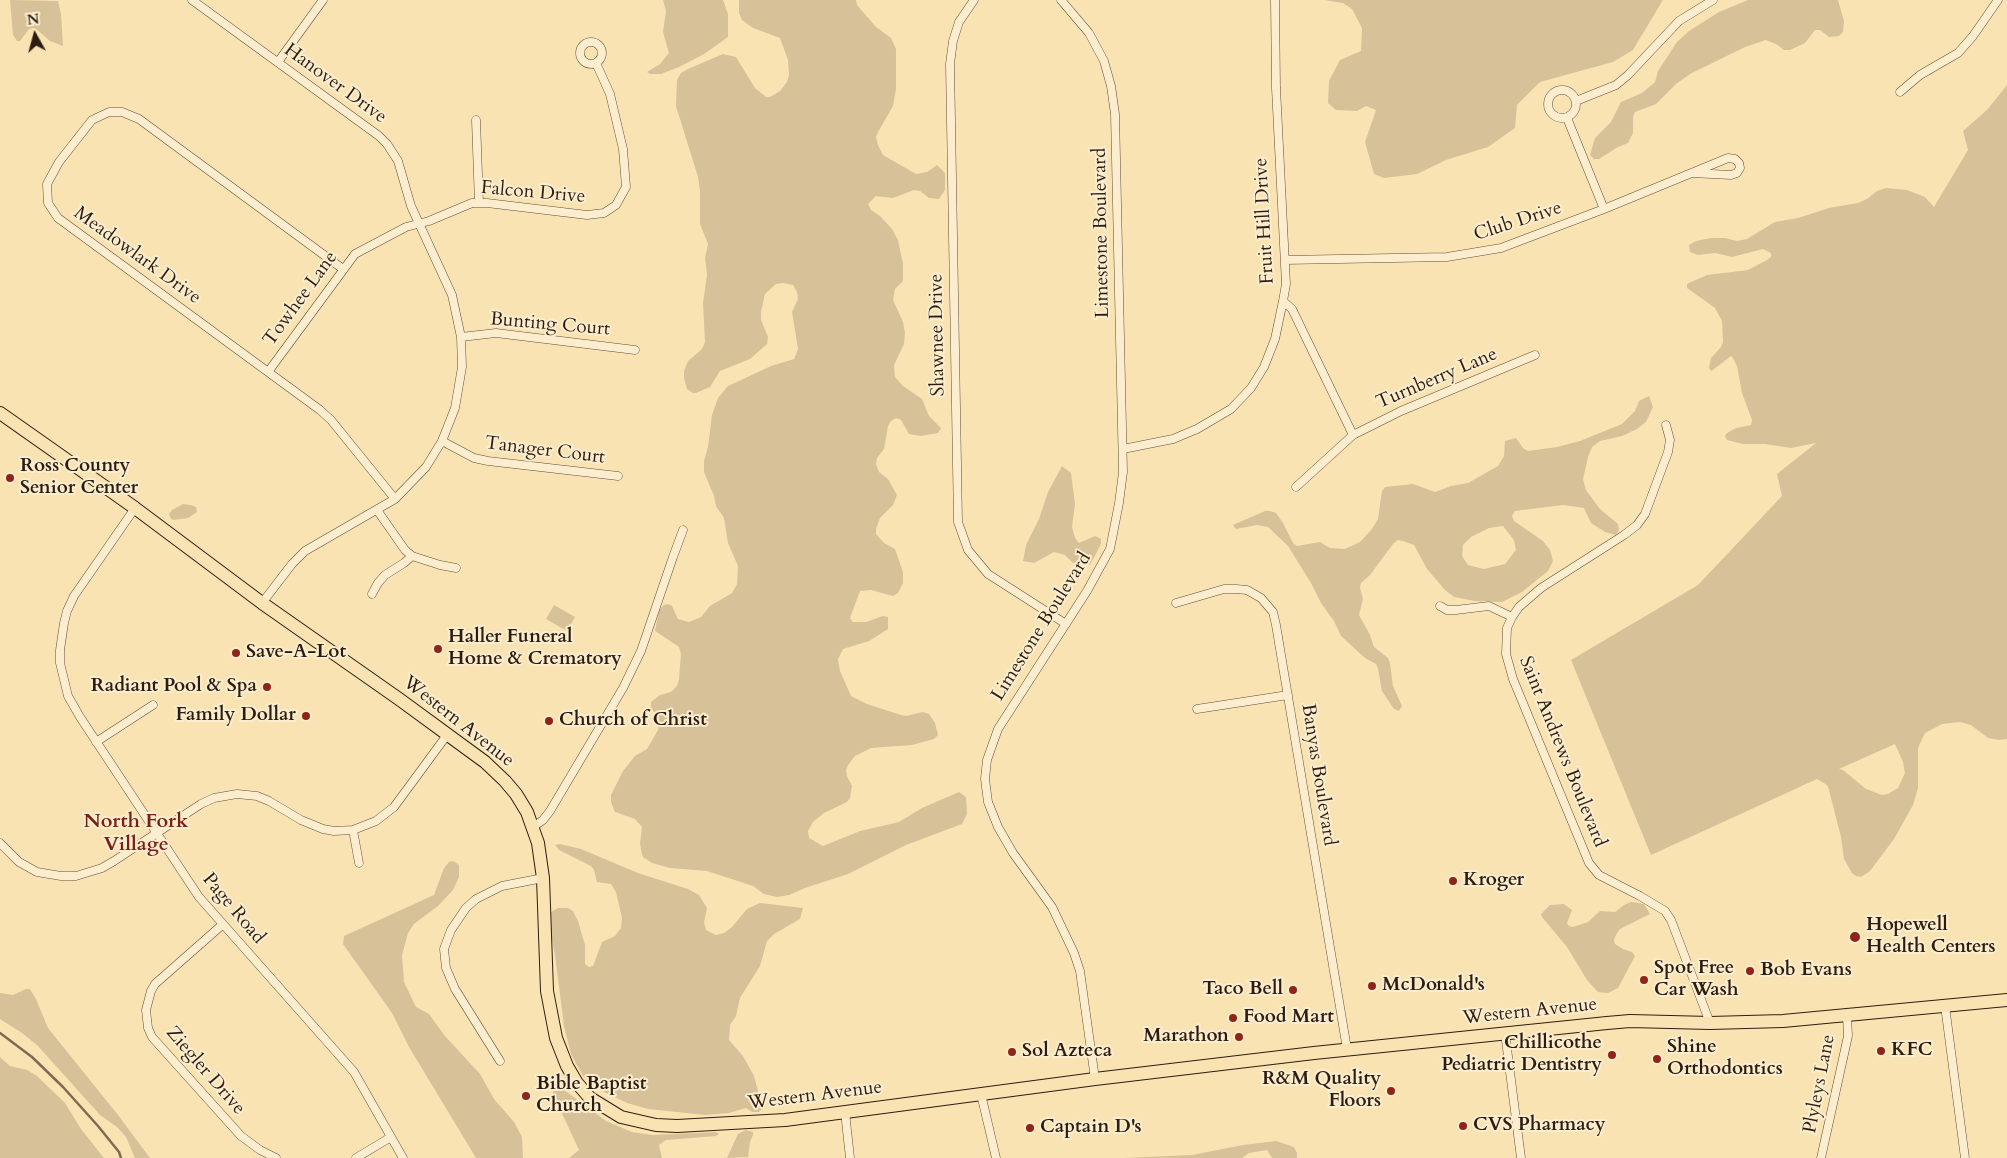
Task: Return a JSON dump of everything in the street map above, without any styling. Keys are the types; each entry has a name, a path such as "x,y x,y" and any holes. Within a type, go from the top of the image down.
{"main road":[{"name":"Western Avenue","path":"0,413 135,508 262,603 400,699 485,762 505,781 516,794 533,827 541,860 547,991 556,1038 567,1066 577,1083 590,1098 621,1117 637,1122 677,1126 777,1120 1347,1049 1630,1021 1756,1023 2007,1000"}],"street":[{"name":"Hanover Drive","path":"192,0 379,136 387,144 398,161 407,195 418,224 452,295 461,337 462,367 458,397 452,420 426,467 395,499 305,551 292,564 262,603"},
{"path":"278,62 323,0"},
{"name":"Shawnee Drive","path":"974,0 959,22 953,41 950,64 958,522 968,550 988,574 1066,624"},
{"name":"Limestone Boulevard","path":"1061,0 1089,33 1104,61 1111,86 1115,114 1124,450 1119,503 1110,548 1087,591 998,729 987,760 985,779 988,802 998,827 1013,853 1052,907 1074,953 1080,971 1095,1079"},
{"name":"Fruit Hill Drive","path":"1275,0 1276,88 1286,284 1283,301 1292,309 1353,435"},
{"path":"1576,101 1616,85 1628,75 1679,21 1713,0"},
{"path":"1900,92 1920,74 1958,53 1973,36 1998,0"},
{"name":"Falcon Drive","path":"418,224 463,206 479,202 587,215 610,209 624,193 627,180 621,135 610,94 596,63"},
{"path":"1566,90 1574,96 1576,101 1575,110 1567,118 1557,118 1549,112 1549,97 1556,91 1566,90"},
{"name":"Meadowlark Drive","path":"343,269 133,116 115,111 98,116 84,129 49,178 46,190 48,203 58,218 320,410 331,420 395,499"},
{"path":"1567,118 1604,209"},
{"path":"476,120 479,202"},
{"name":"Club Drive","path":"1285,260 1461,256 1501,248 1604,209 1728,158 1735,159 1739,163 1740,168 1737,173 1731,175 1692,173"},
{"name":"Towhee Lane","path":"268,372 354,254 406,227 418,224"},
{"path":"1124,450 1173,439 1197,429 1231,409 1251,388 1264,367 1275,339 1283,301"},
{"name":"Bunting Court","path":"461,337 496,333 635,350"},
{"name":"Turnberry Lane","path":"1353,435 1401,411 1535,355"},
{"name":"Saint Andrews Boulevard","path":"1666,425 1670,440 1668,452 1649,505 1637,525 1529,597 1512,617 1507,628 1506,642 1509,666 1589,863 1599,875 1665,911 1671,920 1710,1023"},
{"path":"1296,487 1353,435"},
{"name":"Tanager Court","path":"442,441 474,458 488,462 618,476"},
{"name":"Page Road","path":"135,508 74,596 67,611 62,629 60,663 68,696 198,897 354,1072 403,1158"},
{"path":"377,510 405,550 412,556 440,566 456,568"},
{"path":"533,827 543,820 550,811 623,688 641,651 683,530"},
{"path":"372,594 385,575 412,556"},
{"name":"Banyas Boulevard","path":"1176,603 1224,589 1247,590 1261,598 1273,612 1347,1049"},
{"path":"1440,606 1447,610 1489,606 1512,617"},
{"path":"1196,709 1288,695"},
{"path":"96,742 153,705"},
{"path":"0,843 19,862 37,872 61,876 76,876 102,868 201,804 214,798 237,794 257,796 301,820 323,829 334,831 353,830 376,822 394,807 447,735"},
{"path":"353,830 359,863"},
{"path":"500,1062 455,989 446,968 444,948 451,930 466,908 476,899 502,886 543,878"},
{"name":"Ziegler Drive","path":"222,925 156,984 151,991 146,1010 148,1028 152,1037 241,1136 260,1150 276,1158"},
{"path":"1945,1006 1965,1158"},
{"name":"Plyleys Lane","path":"1821,1158 1848,1036 1847,1016"},
{"path":"1505,1033 1521,1158"},
{"path":"981,1094 996,1158"},
{"path":"845,1112 850,1158"},
{"path":"356,1158 391,1137"}],"shaded area":[{"path":"10,0 58,1 61,14 63,46 50,41 35,28 29,29 20,41 17,41 13,35"},
{"path":"663,0 723,0 728,14 728,37 704,54 679,67 661,74 650,74 647,72 660,64 669,53 663,32 666,11"},
{"path":"739,0 856,0 857,5 876,27 891,38 896,49 896,89 893,106 876,137 883,155 916,174 927,172 937,165 945,173 945,190 939,199 929,198 920,191 914,190 893,198 876,196 868,204 871,210 880,216 892,229 898,240 903,264 903,281 895,289 893,300 903,322 905,333 904,344 894,365 895,377 903,386 922,399 929,416 941,428 938,433 921,436 909,434 901,420 896,418 888,426 884,449 877,458 876,464 879,472 888,479 897,495 893,505 880,518 876,534 884,543 895,549 903,572 903,583 898,593 893,596 871,590 860,591 850,618 853,622 866,622 883,616 888,617 888,629 869,641 843,649 838,659 840,671 851,696 867,704 901,715 906,716 923,712 929,714 935,723 938,735 934,739 912,745 871,748 855,756 846,770 852,786 850,798 847,802 824,813 813,822 808,831 809,838 823,846 860,831 899,822 922,808 959,792 966,797 967,814 962,824 906,845 848,874 789,895 777,897 764,894 753,886 707,871 670,868 652,863 643,857 642,854 640,844 642,827 635,819 615,812 611,802 611,795 623,771 635,756 647,749 658,730 659,719 651,708 651,702 660,695 671,692 677,686 679,679 681,654 679,647 655,631 659,610 668,604 672,606 678,619 689,622 701,617 710,606 732,593 737,584 738,566 728,543 724,518 716,506 704,472 704,461 708,447 712,415 718,398 728,386 771,366 794,359 798,349 792,312 798,299 797,292 793,285 776,284 765,294 761,312 761,320 768,337 767,344 750,359 720,371 710,387 696,393 687,389 684,371 688,361 702,349 705,342 703,303 707,275 705,258 708,244 700,224 698,177 676,106 677,80 681,73 688,69 723,54 736,57 755,88 766,97 770,97 780,91 787,82 789,75 788,60 780,38 753,28 742,20 739,13"},
{"path":"1324,0 1663,0 1633,50 1613,62 1540,82 1517,105 1515,128 1488,147 1446,160 1417,174 1384,178 1374,174 1365,142 1376,110 1366,106 1357,111 1336,110 1328,103 1329,81 1340,60 1361,51 1362,28 1352,9 1343,3"},
{"path":"1748,0 1838,0 1844,21 1843,32 1839,36 1829,37 1820,30 1815,30 1805,43 1790,50 1784,50 1766,40 1745,47 1690,74 1676,84 1656,104 1635,112 1633,117 1633,133 1628,143 1599,159 1594,159 1590,155 1595,138 1611,122 1621,102 1642,93 1655,82 1658,71 1677,42 1689,31 1719,12"},
{"path":"2007,85 2007,739 1988,738 1971,725 1960,722 1942,724 1925,733 1918,748 1918,788 1913,805 1894,839 1870,871 1861,877 1852,873 1844,859 1841,837 1829,790 1827,785 1817,779 1651,855 1571,660 1698,585 1782,496 1777,474 1816,443 1791,448 1765,444 1743,444 1727,440 1725,436 1727,433 1736,428 1751,425 1752,420 1742,393 1737,366 1733,358 1731,356 1711,371 1709,368 1711,358 1723,342 1722,321 1715,308 1687,288 1687,284 1707,275 1748,270 1767,260 1771,257 1771,253 1763,249 1732,257 1715,253 1698,255 1690,252 1689,245 1696,241 1711,238 1725,238 1737,241 1747,239 1775,222 1798,218 1829,208 1858,203 1877,191 1886,188 1907,190 1925,197 1934,207 1968,150 1963,131 1987,110","holes":["1895,744 1903,762 1905,773 1898,788 1882,795 1866,789 1843,770 1839,769"]},
{"path":"1649,396 1653,407 1646,422 1637,429 1622,436 1600,441 1592,447 1583,479 1586,490 1600,509 1618,524 1619,530 1616,535 1605,532 1591,523 1584,508 1563,505 1515,511 1512,516 1514,521 1543,541 1550,550 1553,561 1548,571 1522,592 1502,602 1475,601 1454,597 1445,590 1427,569 1414,545 1398,540 1370,575 1361,583 1360,588 1363,599 1359,615 1374,647 1388,658 1393,686 1402,706 1399,711 1394,709 1382,691 1376,664 1365,658 1341,636 1334,621 1321,603 1288,546 1268,527 1257,525 1236,529 1233,525 1265,511 1270,511 1276,513 1293,543 1297,546 1320,542 1330,548 1345,549 1360,542 1372,529 1378,519 1382,491 1385,487 1413,484 1435,492 1451,486 1468,483 1498,466 1504,456 1505,441 1516,438 1523,448 1528,451 1557,447 1580,441 1622,424 1635,411 1639,401","holes":["1503,526 1514,540 1516,550 1505,564 1484,569 1468,565 1462,556 1463,545 1471,537 1489,528"]},
{"path":"1062,466 1071,473 1075,504 1072,527 1075,538 1079,543 1095,536 1101,539 1101,544 1090,565 1073,563 1065,555 1054,552 1034,563 1023,561 1026,545 1039,519 1048,492"},
{"path":"183,504 196,507 197,512 188,518 171,519 169,514 172,510"},
{"path":"554,605 575,617 567,631 546,619"},
{"path":"560,844 581,849 638,873 688,889 699,895 707,908 704,922 706,930 716,935 724,933 732,927 747,909 760,903 803,908 800,919 774,934 767,941 760,966 740,998 736,1016 730,1025 729,1040 743,1056 754,1076 762,1109 759,1112 752,1112 746,1108 729,1113 705,1115 648,1109 627,1103 606,1093 591,1084 583,1076 571,1054 564,1026 555,955 548,918 549,913 558,908 568,908 573,911 585,945 585,964 589,967 593,966 602,942 615,936 621,928 622,918 616,892 611,884 597,882 591,866 559,850 555,845"},
{"path":"453,861 459,865 459,877 453,890 438,906 414,924 408,933 402,955 404,982 416,1007 429,1014 445,1036 480,1074 494,1099 514,1122 522,1137 523,1158 476,1158 409,1047 392,1013 343,944 344,936 434,895 444,868 449,862"},
{"path":"1631,902 1644,904 1650,914 1620,929 1614,940 1615,944 1632,952 1635,956 1618,988 1608,993 1598,992 1587,980 1567,947 1541,914 1550,905 1564,904 1572,910 1567,923 1573,927 1588,922 1600,911 1615,912"},
{"path":"30,989 36,999 48,1028 150,1158 135,1158 126,1137 117,1127 100,1115 37,1045 0,1019 0,993 13,995"},
{"path":"0,1057 10,1066 27,1070 37,1076 65,1103 81,1129 104,1158 0,1158"},
{"path":"556,1084 606,1121 632,1132 652,1135 716,1132 719,1134 716,1136 666,1140 659,1145 662,1158 569,1158 579,1150 553,1094 553,1086"},
{"path":"746,1130 753,1132 748,1157 727,1158 738,1134"},
{"path":"1276,1141 1294,1147 1297,1158 1272,1158 1267,1150 1249,1153 1242,1158 1124,1158 1192,1155"}],"waterway":[{"path":"0,1033 32,1057 63,1087 98,1126 119,1152 121,1158"}],"place":[{"name":"Ross County Senior Center","path":"10,478"},
{"name":"Haller Funeral Home & Crematory","path":"438,649"},
{"name":"Save-A-Lot","path":"236,653"},
{"name":"Radiant Pool & Spa","path":"267,687"},
{"name":"Family Dollar","path":"306,716"},
{"name":"Church of Christ","path":"549,721"},
{"name":"Kroger","path":"1453,881"},
{"name":"Hopewell Health Centers","path":"1855,937"},
{"name":"Bob Evans","path":"1750,971"},
{"name":"Spot Free Car Wash","path":"1644,980"},
{"name":"McDonald's","path":"1372,986"},
{"name":"Taco Bell","path":"1293,990"},
{"name":"Food Mart","path":"1233,1018"},
{"name":"Marathon","path":"1239,1037"},
{"name":"KFC","path":"1881,1051"},
{"name":"Sol Azteca","path":"1012,1052"},
{"name":"Chillicothe Pediatric Dentistry","path":"1612,1055"},
{"name":"Shine Orthodontics","path":"1657,1059"},
{"name":"R&M Quality Floors","path":"1391,1091"},
{"name":"Bible Baptist Church","path":"526,1096"},
{"name":"CVS Pharmacy","path":"1463,1126"},
{"name":"Captain D's","path":"1030,1128"}],"district":[{"name":"North Fork Village","path":"136,834"}]}
